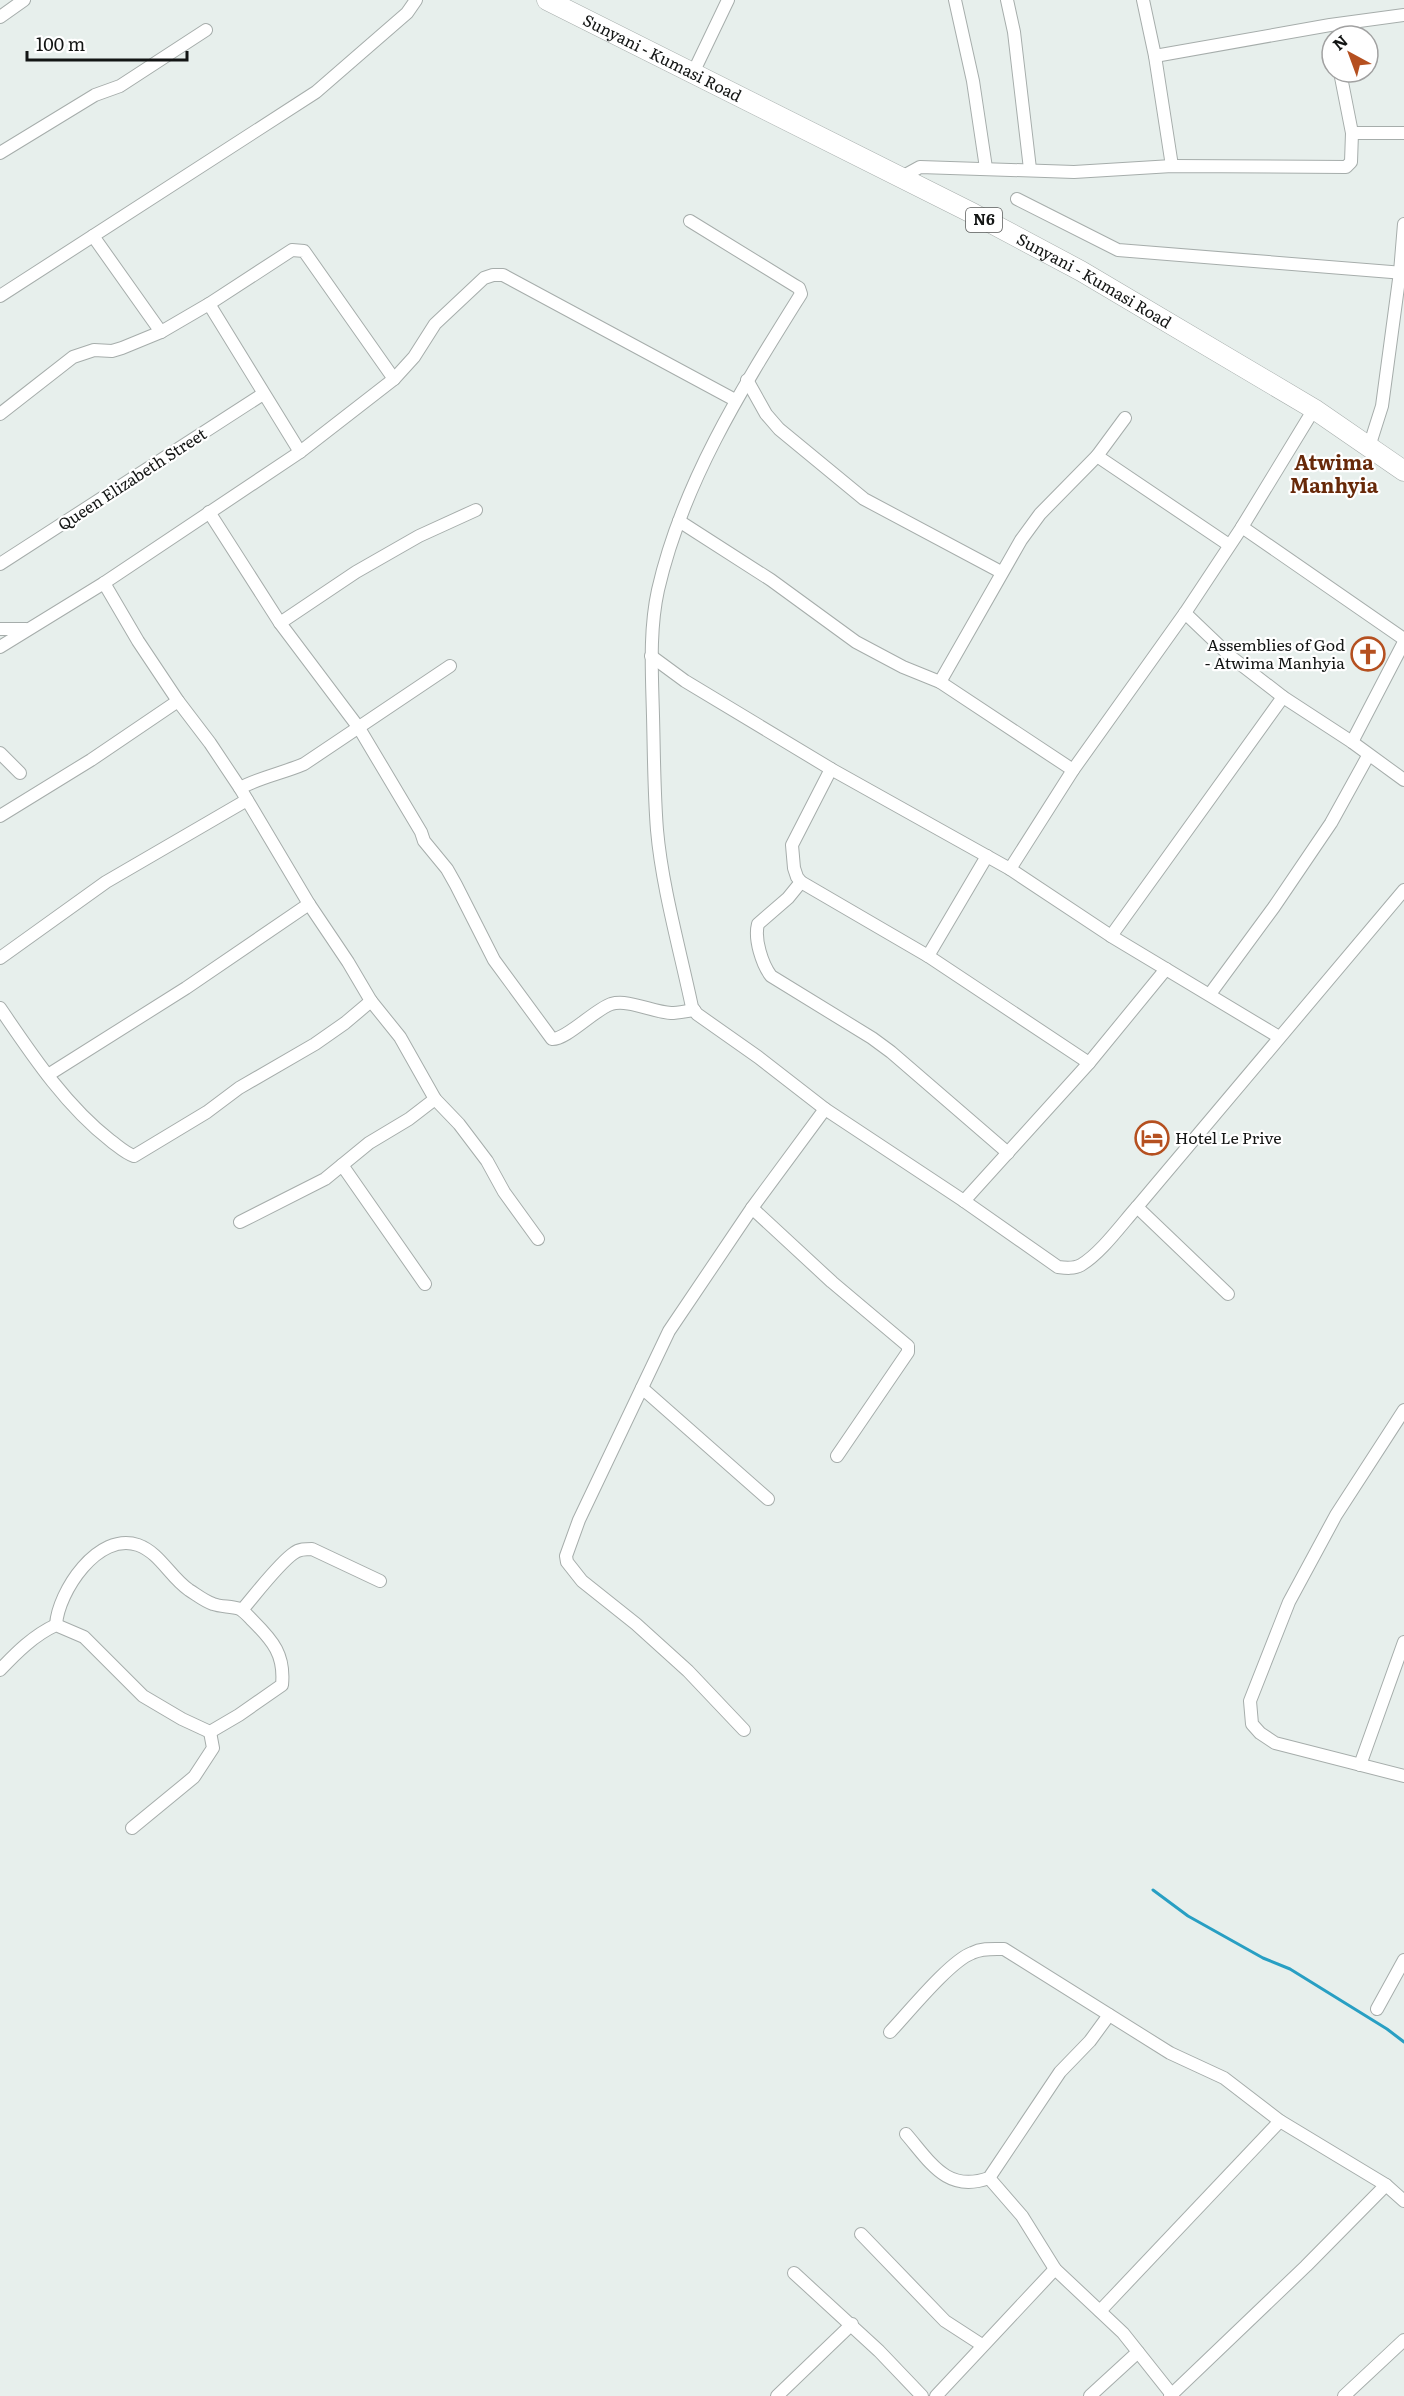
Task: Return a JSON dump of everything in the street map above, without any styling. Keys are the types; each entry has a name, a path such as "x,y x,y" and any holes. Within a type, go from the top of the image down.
{"main road":[{"name":"Sunyani - Kumasi Road","path":"547,0 1081,271 1314,409 1404,471"}],"street":[{"path":"0,17 24,0"},
{"path":"0,296 316,92 407,13 417,0"},
{"path":"693,73 728,0"},
{"path":"955,0 973,81 986,168"},
{"path":"1007,0 1016,42 1030,169"},
{"path":"1143,0 1155,56 1172,166"},
{"path":"1363,24 1404,15"},
{"path":"0,153 95,95 120,86 206,30"},
{"path":"1155,56 1320,33"},
{"path":"900,178 920,167 1074,172 1172,166 1346,167 1351,162 1353,133 1343,84"},
{"path":"1353,133 1404,133"},
{"path":"1017,199 1118,250 1402,273"},
{"path":"690,221 799,288 801,294 735,400 705,456 679,521 658,590 651,656 657,831 670,906 694,1010 825,1109 964,1201 1058,1267 1070,1268 1080,1266 1093,1255 1137,1207 1404,890"},
{"path":"1369,447 1382,406 1402,273 1404,224"},
{"path":"93,236 161,332"},
{"path":"0,414 73,357 94,350 112,351 161,332 292,250 304,251 394,379"},
{"path":"0,647 104,583 300,452 394,379 414,357 435,324 484,278 493,274 503,275 735,400"},
{"path":"209,304 300,452"},
{"path":"747,380 766,414 779,429 864,499 1001,573"},
{"name":"Queen Elizabeth Street","path":"0,564 263,394"},
{"path":"1010,869 1073,770 1185,613 1242,527 1314,409"},
{"path":"940,682 1001,573 1040,514 1097,456 1125,418"},
{"path":"1097,456 1230,545"},
{"path":"280,623 356,572 419,536 476,510"},
{"path":"209,512 280,623 359,728 421,832 424,841 452,877 494,960 552,1039 560,1038 599,1010 612,1004 627,1004 671,1013 694,1010"},
{"path":"679,521 771,580 856,642 903,667 940,682 1073,770"},
{"path":"1242,527 1404,640 1352,742"},
{"path":"104,583 138,641 240,788 309,904 371,1001 400,1037 435,1099 459,1124 487,1161 504,1192 538,1239"},
{"path":"1185,613 1230,656 1283,697 1352,742 1368,756 1404,780"},
{"path":"0,629 26,630"},
{"path":"651,656 685,681 831,769 1010,869 1111,936 1279,1037"},
{"path":"240,788 252,781 284,773 304,764 450,666"},
{"path":"1111,936 1283,697"},
{"path":"0,816 91,760 178,701"},
{"path":"0,753 20,773"},
{"path":"1210,994 1274,907 1331,823 1368,756"},
{"path":"831,769 792,845 794,868 801,882 928,956 1089,1063"},
{"path":"0,958 106,882 247,800"},
{"path":"928,956 987,856"},
{"path":"801,882 788,898 758,924 756,930 764,963 771,976 891,1052 1008,1153"},
{"path":"48,1075 186,988 309,904"},
{"path":"964,1201 1089,1063 1166,969"},
{"path":"0,1008 48,1075 80,1113 104,1135 128,1154 134,1156 207,1112 239,1088 315,1044 371,1001"},
{"path":"240,1222 311,1186 369,1143 409,1119 435,1099"},
{"path":"744,1730 688,1671 636,1624 582,1581 567,1563 568,1548 579,1520 669,1331 752,1208 825,1109"},
{"path":"342,1165 425,1284"},
{"path":"1137,1207 1228,1294"},
{"path":"752,1208 832,1282 908,1346 908,1352 837,1456"},
{"path":"642,1388 768,1499"},
{"path":"1404,1410 1336,1515 1289,1602 1250,1701 1252,1724 1260,1733 1275,1743 1404,1776"},
{"path":"56,1625 57,1610 80,1569 102,1551 117,1544 136,1544 151,1551 182,1585 203,1599 214,1605 242,1610 272,1639 284,1668 282,1684 239,1715 210,1732"},
{"path":"242,1610 295,1551 312,1549 380,1581"},
{"path":"0,1670 14,1655 46,1629 56,1625 84,1637 143,1696 182,1719 210,1732"},
{"path":"1360,1766 1403,1646"},
{"path":"132,1828 194,1777 213,1748 210,1732"},
{"path":"890,2032 955,1963 970,1953 986,1949 1004,1949 1170,2053 1224,2078 1280,2121 1386,2185 1404,2201"},
{"path":"1377,2009 1404,1960"},
{"path":"906,2134 935,2167 956,2182 974,2184 989,2178 1060,2072 1090,2041 1108,2015"},
{"path":"1100,2311 1280,2121"},
{"path":"989,2178 1022,2216 1055,2269 1123,2333 1172,2395 1386,2185"},
{"path":"861,2234 945,2321 982,2345"},
{"path":"936,2396 1055,2269"},
{"path":"795,2273 852,2324 922,2396"},
{"path":"777,2396 852,2324"},
{"path":"1344,2396 1404,2340"},
{"path":"1090,2396 1138,2352"}],"waterway":[{"path":"1153,1890 1188,1916 1263,1958 1290,1969 1404,2042"}],"place":[{"name":"Assemblies of God - Atwima Manhyia","path":"1368,654"},
{"name":"Hotel Le Prive","path":"1152,1138"}],"district":[{"name":"Atwima Manhyia","path":"1334,474"}]}
